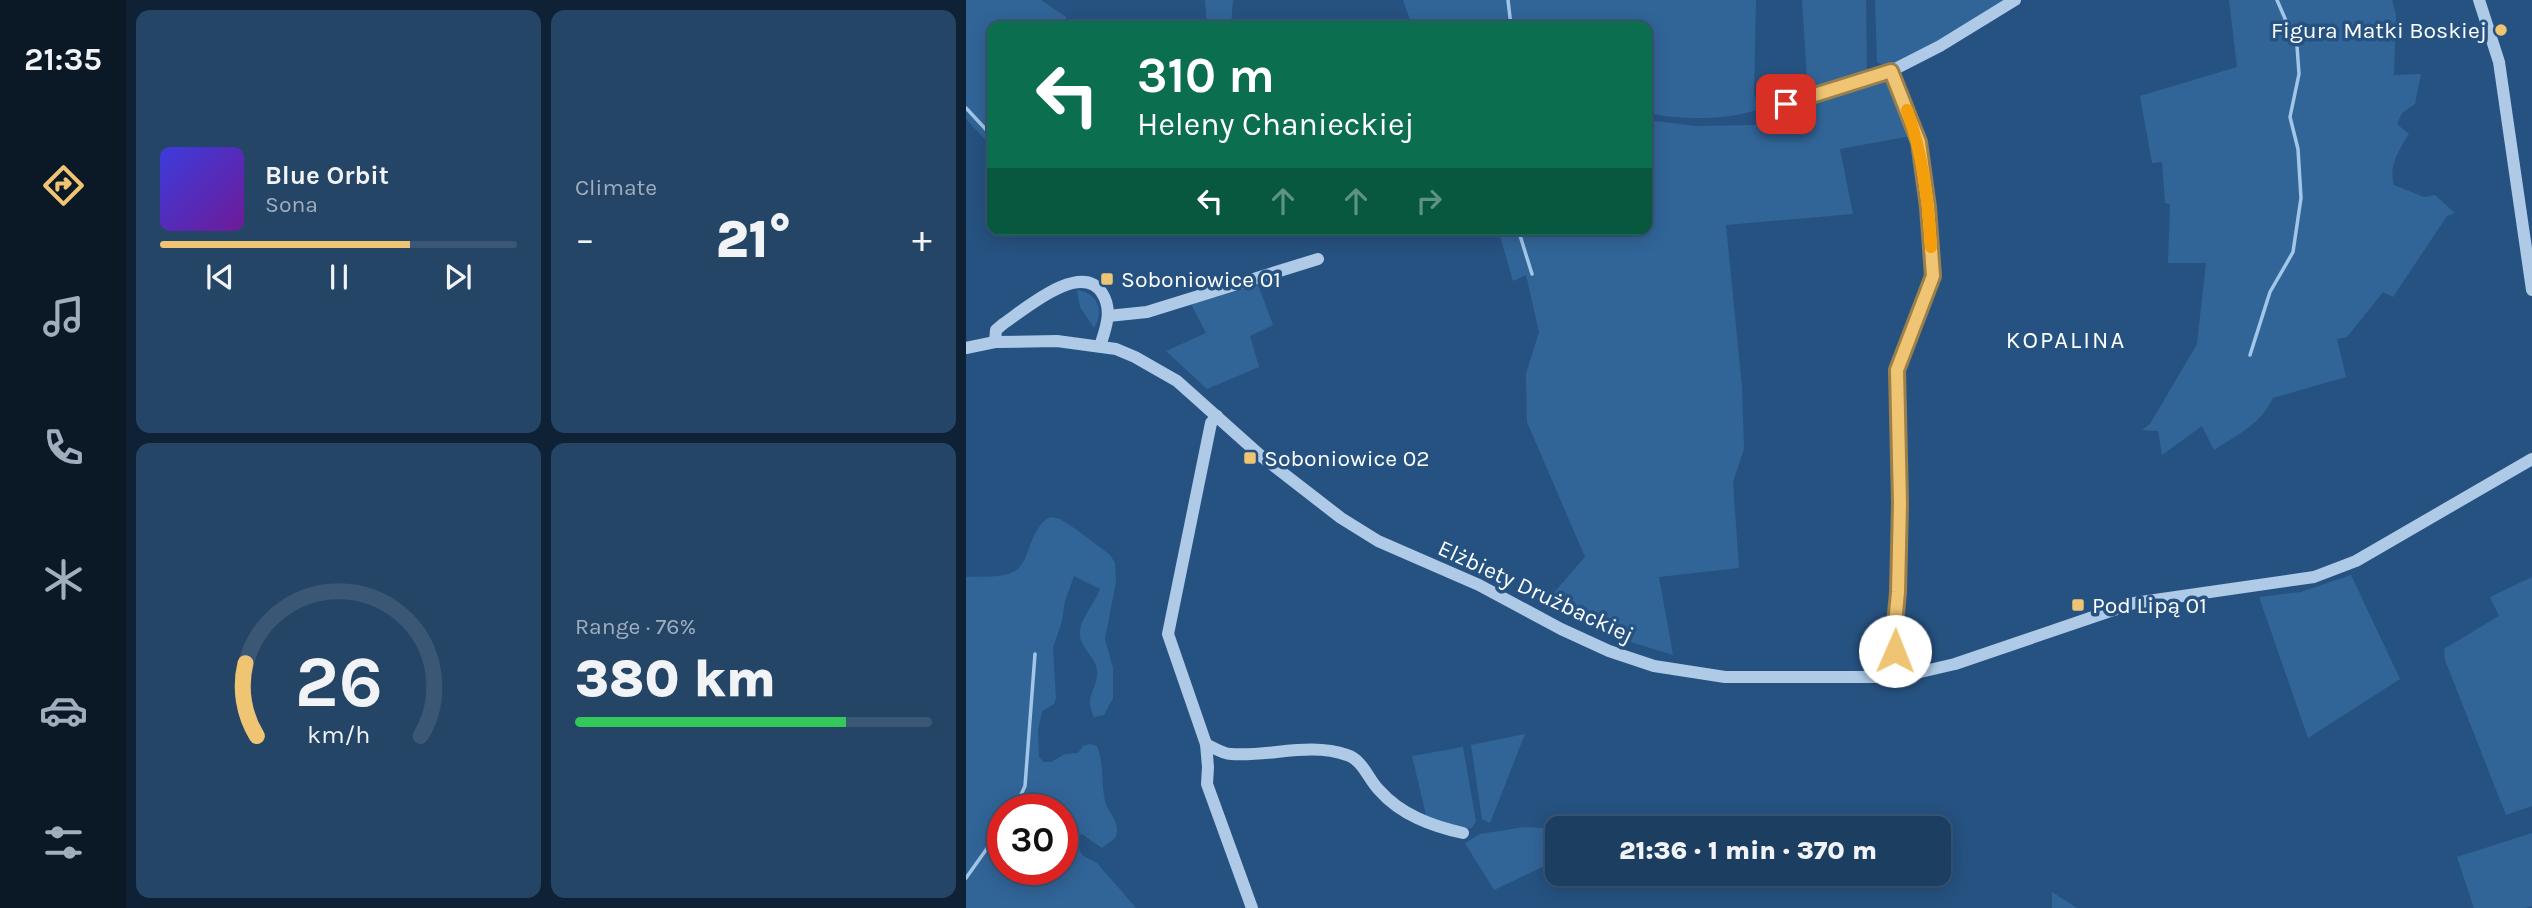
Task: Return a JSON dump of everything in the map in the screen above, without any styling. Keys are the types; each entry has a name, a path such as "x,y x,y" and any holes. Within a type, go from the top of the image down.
{"street":[{"path":"1779,106 1891,71 1940,46 2015,0"},
{"path":"2479,0 2499,62 2532,290"},
{"path":"1891,71 1919,142 1928,207 1933,276 1897,370 1900,503 1894,635 1897,676"},
{"path":"1108,316 1147,312 1318,259"},
{"path":"995,342 996,330 1003,324 1057,288 1069,283 1084,282 1102,293 1108,307 1100,345"},
{"name":"Elżbiety Drużbackiej","path":"966,348 995,342 1043,341 1100,345 1116,349 1164,372 1272,465 1365,534 1479,585 1578,638 1631,660 1679,672 1725,677 1897,676 1955,664 2134,603 2182,594 2297,581 2329,572 2397,538 2532,459"},
{"path":"1217,416 1211,423 1168,634 1206,744 1207,784 1252,908"},
{"path":"1206,744 1228,754 1318,748 1351,756 1363,766 1378,789 1392,802 1435,827 1463,833"}],"shaded area":[{"path":"966,0 1041,0 1066,17 1066,21 987,21 987,142 966,119"},
{"path":"1205,0 1233,0 1231,21 1207,21"},
{"path":"1403,0 1756,0 1754,94 1762,108 1735,115 1705,118 1652,114 1652,21 1410,21"},
{"path":"1802,0 1866,0 1867,75 1808,94"},
{"path":"1875,0 2006,0 1943,41 1887,67 1877,62"},
{"path":"2229,0 2392,0 2396,15 2394,75 2421,74 2415,104 2402,113 2397,124 2409,134 2393,165 2394,185 2424,197 2435,195 2455,213 2447,216 2393,297 2383,292 2347,337 2337,339 2346,377 2273,398 2255,422 2214,450 2202,426 2162,455 2158,431 2142,430 2150,424 2197,344 2206,263 2168,263 2170,204 2165,203 2162,162 2152,163 2140,96 2237,67"},
{"path":"1890,77 1911,136 1840,149 1853,214 1726,225 1742,387 1744,449 1733,482 1739,568 1659,577 1673,655 1611,636 1544,604 1585,557 1527,422 1526,374 1539,332 1526,275 1513,281 1500,235 1652,235 1652,121 1696,126 1754,125 1794,108"},
{"path":"1258,285 1273,325 1250,336 1259,367 1207,389 1166,351 1206,333 1191,304"},
{"path":"1077,290 1090,295 1097,303 1099,315 1094,328 1080,307"},
{"path":"1050,517 1060,519 1110,555 1115,563 1116,582 1105,639 1113,668 1113,698 1104,715 1094,717 1090,699 1097,668 1082,642 1080,629 1100,589 1074,576 1053,648 1056,698 1054,704 1042,711 1038,730 1039,757 1044,762 1051,762 1065,754 1078,753 1083,746 1097,746 1105,801 1117,832 1102,848 1082,834 1078,836 1078,794 987,794 987,885 1078,885 1078,845 1082,855 1097,863 1136,908 966,908 966,577 997,576 1015,571 1024,561 1037,530"},
{"path":"2351,575 2400,679 2308,738 2259,597 2301,592"},
{"path":"2532,577 2532,806 2506,815 2445,660 2444,649 2499,616 2490,597"},
{"path":"1525,734 1490,823 1482,819 1471,745"},
{"path":"1463,747 1476,821 1472,828 1461,830 1427,819 1412,756"},
{"path":"1524,827 1545,828 1545,866 1494,890 1465,843 1480,834"},
{"path":"2532,833 2532,906 2474,908 2457,857"},
{"path":"2052,892 2077,908 2052,908"}],"waterway":[{"path":"1508,0 1510,21"},
{"path":"2250,355 2270,292 2293,252 2301,198 2298,149 2290,117 2299,74 2297,46 2277,0"},
{"path":"966,108 987,131"},
{"path":"1520,235 1532,274"},
{"path":"1021,794 1025,786 1035,654"},
{"path":"966,878 987,848"}],"slow traffic":[{"path":"1907,110 1919,142 1931,247"}],"place":[{"name":"Figura Matki Boskiej","path":"2501,30"},
{"name":"Soboniowice 01","path":"1107,279"},
{"name":"Soboniowice 02","path":"1250,458"},
{"name":"Pod Lipą 01","path":"2078,605"}],"district":[{"name":"KOPALINA","path":"2066,340"}],"route":[{"path":"1786,104 1891,71 1919,142 1928,207 1933,276 1897,370 1901,481 1895,651"}]}
